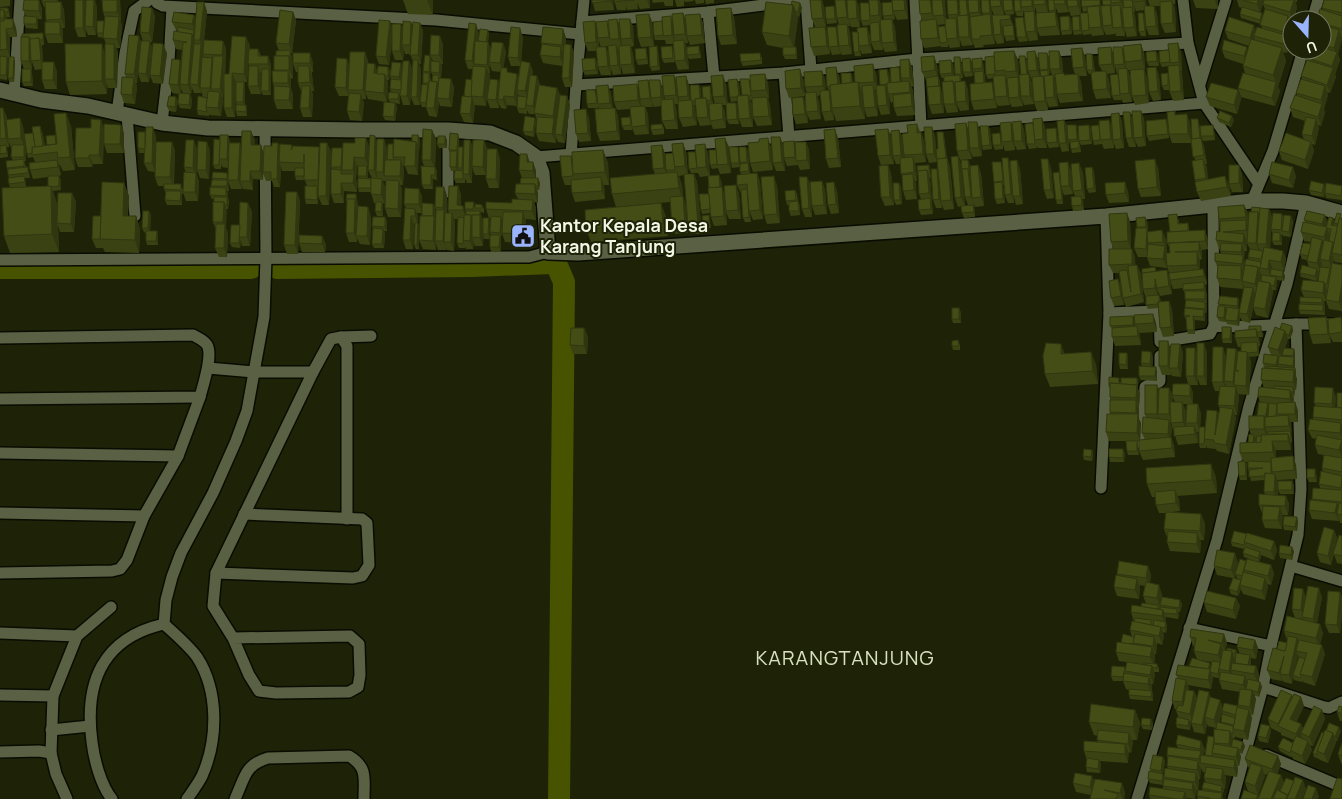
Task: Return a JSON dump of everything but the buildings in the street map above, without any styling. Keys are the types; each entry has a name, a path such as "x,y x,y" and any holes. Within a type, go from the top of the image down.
{"street":[{"path":"20,0 7,92 41,100 88,106 162,122 208,128 448,130 490,133 516,143 536,157 542,173 548,252"},
{"path":"134,216 122,114 126,53 134,11 149,0"},
{"path":"156,0 164,6 172,7 436,20 580,34"},
{"path":"572,155 584,0"},
{"path":"582,22 708,12 805,0 812,70"},
{"path":"915,0 922,126"},
{"path":"1183,0 1188,43 1204,103 1258,183"},
{"path":"1200,85 1226,0"},
{"path":"162,122 169,62 172,7"},
{"path":"708,12 714,77"},
{"path":"576,85 784,73 918,59 1188,43"},
{"path":"1252,201 1273,151 1300,60"},
{"path":"784,73 789,137"},
{"path":"536,157 1204,103"},
{"path":"187,799 202,778 210,755 213,699 208,677 196,656 164,624 166,600 181,553 213,493 247,411 264,317 266,258 265,129"},
{"path":"448,130 448,192"},
{"path":"0,260 529,257 548,252 578,253 1106,216 1252,201 1283,200 1306,203 1342,213"},
{"path":"1137,799 1217,540 1249,406 1287,284 1306,203"},
{"path":"1160,342 1210,334 1214,326 1213,206"},
{"path":"1101,488 1109,313 1106,216"},
{"path":"1109,313 1156,311 1159,314 1160,381 1158,384 1145,387 1142,444"},
{"path":"1233,799 1263,687 1298,535 1301,489 1296,324"},
{"path":"1214,326 1342,324"},
{"path":"0,338 193,335 204,341 208,347 208,368 200,397 178,456 144,516 127,560 120,569 112,571 0,573"},
{"path":"232,638 350,636 359,644 360,675 358,687 349,692 276,694 259,691 213,606 216,574 313,372 331,339 371,336"},
{"path":"341,337 348,346 347,519"},
{"path":"208,368 254,372 313,372"},
{"path":"0,399 200,397"},
{"path":"0,452 178,456"},
{"path":"0,513 144,516"},
{"path":"216,574 353,578 362,576 369,565 367,523 362,520 244,514"},
{"path":"1291,566 1342,582"},
{"path":"67,799 56,774 51,753 53,696 77,636 111,607"},
{"path":"112,799 98,771 94,754 90,726 92,687 100,668 114,650 130,635 164,624"},
{"path":"1189,628 1271,646"},
{"path":"0,633 77,636"},
{"path":"1263,687 1329,708 1342,702"},
{"path":"0,695 53,696"},
{"path":"52,730 90,726"},
{"path":"1246,746 1336,788"},
{"path":"0,752 39,751 51,753"},
{"path":"236,799 247,771 256,761 268,758 349,756 358,761 364,772 364,799"}],"waterway":[{"path":"277,268 471,266 553,263 558,268 564,282 559,799"},
{"path":"0,268 251,268"}],"place":[{"name":"Kantor Kepala Desa Karang Tanjung","path":"523,236"}],"district":[{"name":"KARANGTANJUNG","path":"845,658"}]}
